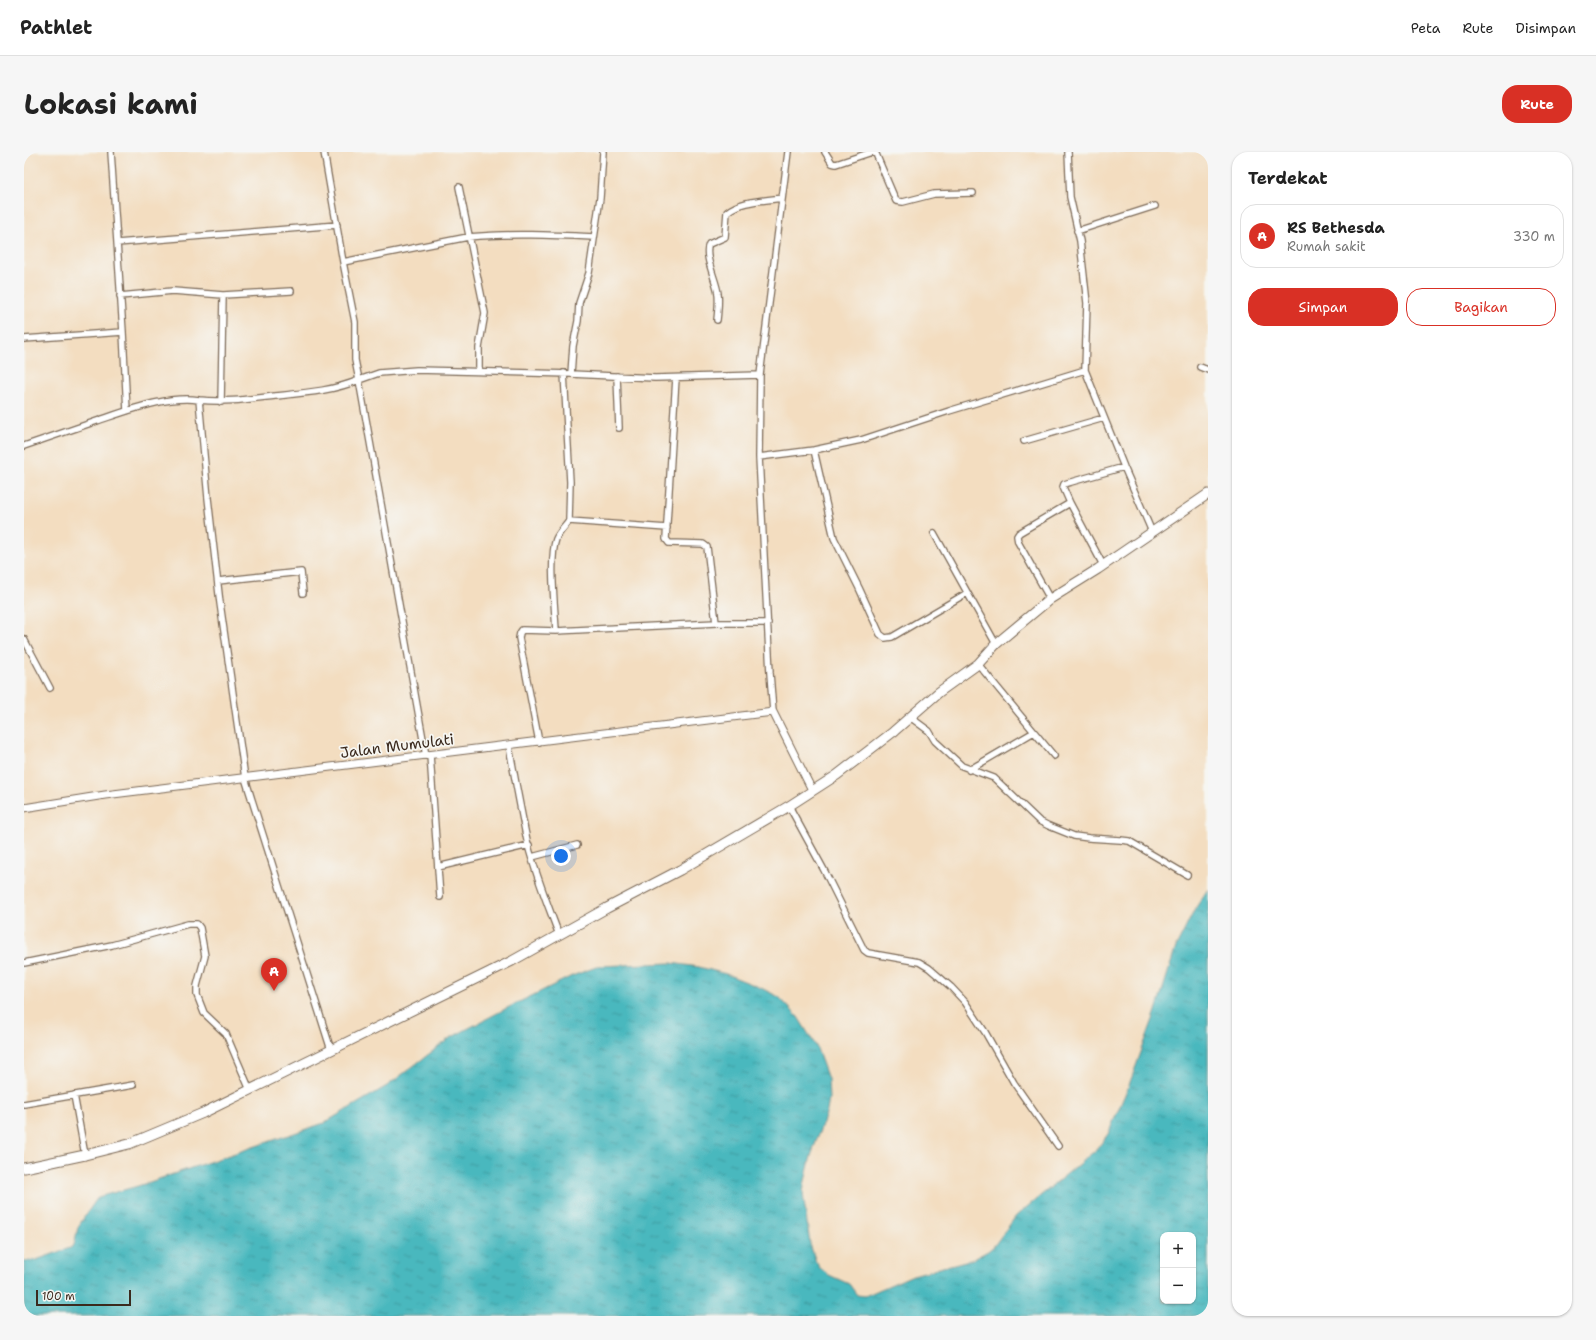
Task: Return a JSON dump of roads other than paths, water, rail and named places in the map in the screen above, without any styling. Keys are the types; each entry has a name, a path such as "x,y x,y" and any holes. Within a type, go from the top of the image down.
{"highway":[{"path":"24,1168 129,1144 203,1113 512,961 607,908 680,870 789,806 837,775 939,692 978,664 996,644 1050,599 1208,494"}],"street":[{"path":"110,152 127,411"},
{"path":"324,152 355,322 355,360 428,755 440,897"},
{"path":"571,374 579,303 588,277 600,198 603,152"},
{"path":"788,152 760,375 759,457 773,712 812,790"},
{"path":"825,152 832,163 836,164 875,152 896,201 898,202 904,202 934,194 973,193"},
{"path":"1068,152 1070,197 1078,231 1087,303 1085,370 1152,532"},
{"path":"459,187 468,237 485,313 479,348 479,371"},
{"path":"717,320 718,294 708,255 707,248 709,244 725,237 727,212 733,207 741,204 782,198"},
{"path":"1078,231 1155,206"},
{"path":"117,243 337,225"},
{"path":"343,262 468,237 488,235 594,237"},
{"path":"120,296 173,291 223,295 291,291"},
{"path":"221,402 223,295"},
{"path":"24,339 43,336 123,332"},
{"path":"1200,367 1208,370"},
{"path":"24,446 127,411 171,400 182,398 221,402 323,390 343,386 379,373 417,370 479,371 676,378 760,375"},
{"path":"759,457 814,450 861,440 956,409 1085,370"},
{"path":"556,631 554,568 556,539 569,521 570,482 564,373"},
{"path":"617,376 619,428"},
{"path":"676,378 666,539 669,543 703,544 707,547 716,623"},
{"path":"199,400 208,498 218,581 245,778 331,1050"},
{"path":"1024,441 1104,418"},
{"path":"814,450 834,538 880,634 885,638 892,637 967,593"},
{"path":"1103,565 1063,487 1064,484 1124,467"},
{"path":"1050,599 1018,542 1017,536 1019,533 1070,502"},
{"path":"569,521 667,528"},
{"path":"934,533 996,644"},
{"path":"218,581 301,572 303,593"},
{"path":"539,742 519,638 520,633 524,630 556,631 716,623 768,623"},
{"path":"24,639 50,688"},
{"path":"978,664 1054,756"},
{"name":"Jalan Mumulati","path":"24,808 105,795 510,746 773,712"},
{"path":"910,717 929,731 935,741 958,762 969,770 994,778 1035,818 1049,826 1082,837 1129,841 1187,875"},
{"path":"969,770 1034,732"},
{"path":"510,746 528,846 559,935"},
{"path":"789,806 824,870 864,950 868,954 919,962 925,965 951,987 972,1011 1014,1083 1058,1146"},
{"path":"532,857 577,844"},
{"path":"438,867 528,846"},
{"path":"24,963 140,938 188,924 197,924 200,928 205,956 197,986 197,995 204,1013 226,1034 250,1090"},
{"path":"24,1104 133,1085"},
{"path":"74,1095 85,1155"}],"water":[{"path":"1208,889 1208,1316 24,1316 24,1261 36,1260 70,1248 74,1245 78,1227 98,1197 138,1186 324,1123 387,1086 450,1038 572,976 599,966 671,963 699,967 726,974 759,987 779,997 798,1017 816,1046 828,1079 829,1099 827,1111 811,1156 804,1185 803,1194 810,1244 816,1262 820,1268 829,1275 849,1284 857,1295 865,1296 913,1275 973,1259 988,1251 994,1246 1016,1216 1097,1149 1108,1134 1129,1085 1155,1014 1176,947 1195,909"}],"place":[{"name":"RS Bethesda","path":"274,991"}]}
